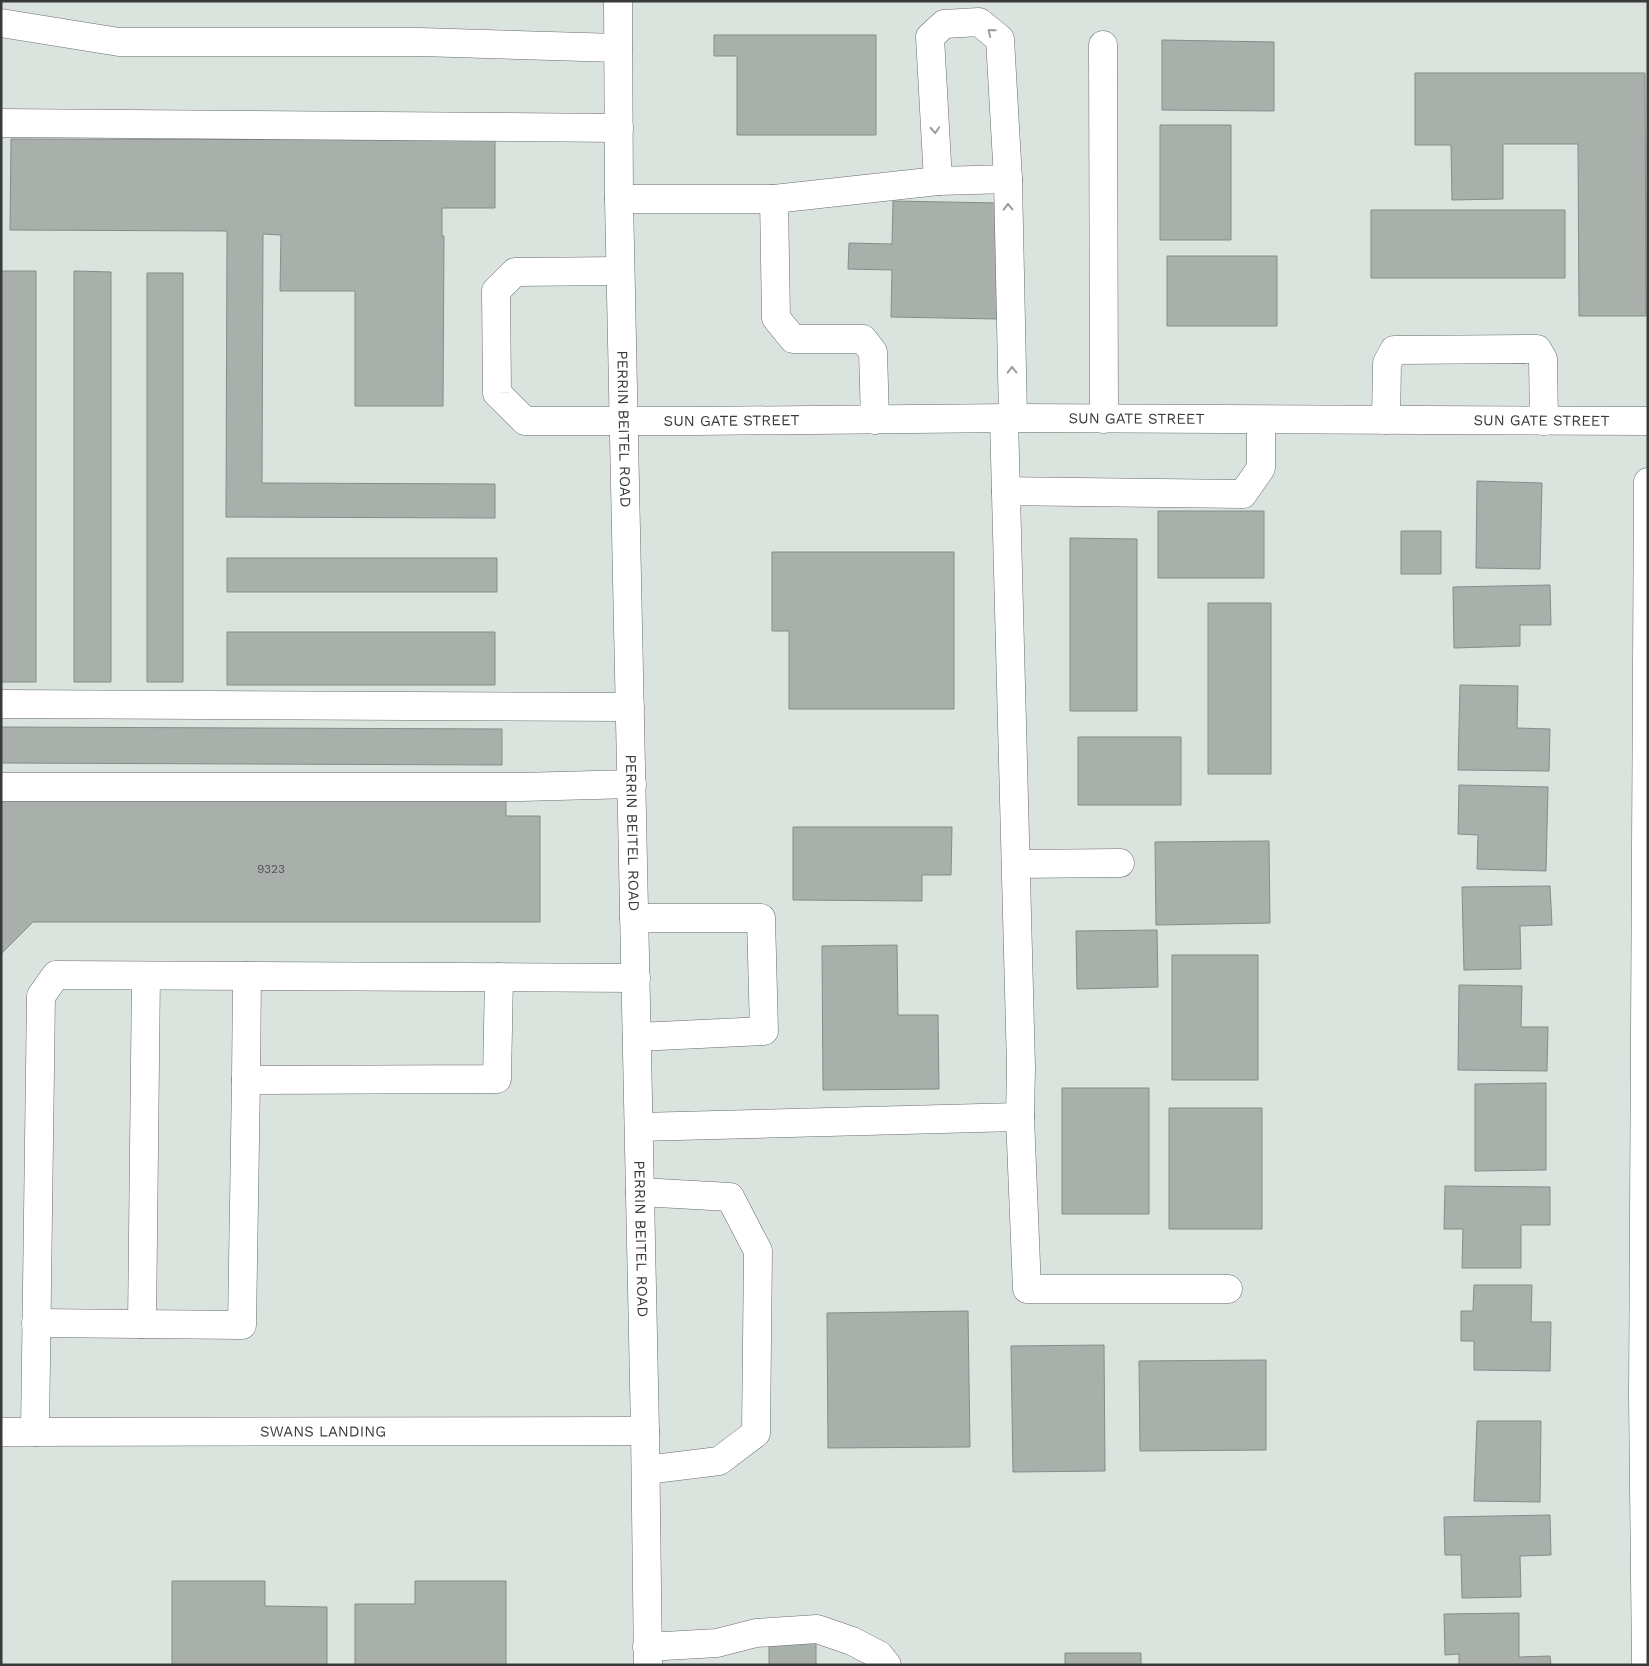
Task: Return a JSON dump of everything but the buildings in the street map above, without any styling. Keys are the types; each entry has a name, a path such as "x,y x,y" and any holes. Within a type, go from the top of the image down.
{"street":[{"name":"PERRIN BEITEL ROAD","path":"618,1 620,271 646,1470 648,1656"},
{"path":"938,181 930,37 944,24 979,22 1000,39 1008,179 1008,418 1006,490 1022,1068 1020,1117 1027,1289 1228,1290"},
{"path":"1,23 119,42 420,42 618,48"},
{"path":"1103,45 1104,419"},
{"path":"1,123 619,128"},
{"path":"619,199 774,199 938,181 1008,179"},
{"path":"774,199 776,318 793,340 863,340 873,352 875,420"},
{"name":"SUN GATE STREET","path":"620,271 515,272 496,291 497,394 525,421 1008,418 1648,421"},
{"path":"1386,420 1386,362 1394,350 1537,349 1543,359 1544,421"},
{"path":"1006,490 1243,494 1261,468 1261,420"},
{"path":"1646,1665 1648,482"},
{"path":"1,704 630,707"},
{"path":"1,787 521,787 632,784"},
{"path":"1016,864 1120,863"},
{"path":"634,918 761,918 764,1031 637,1036"},
{"path":"35,1432 41,996 56,975 636,978"},
{"path":"142,1324 146,976"},
{"path":"36,1323 242,1325 247,976"},
{"path":"246,1080 497,1079 499,977"},
{"path":"639,1127 1020,1117"},
{"path":"640,1192 730,1197 758,1251 756,1433 718,1460 646,1470"},
{"name":"SWANS LANDING","path":"1,1432 645,1431"},
{"path":"648,1656 756,1633 817,1629 852,1641 879,1655 887,1665"}]}
